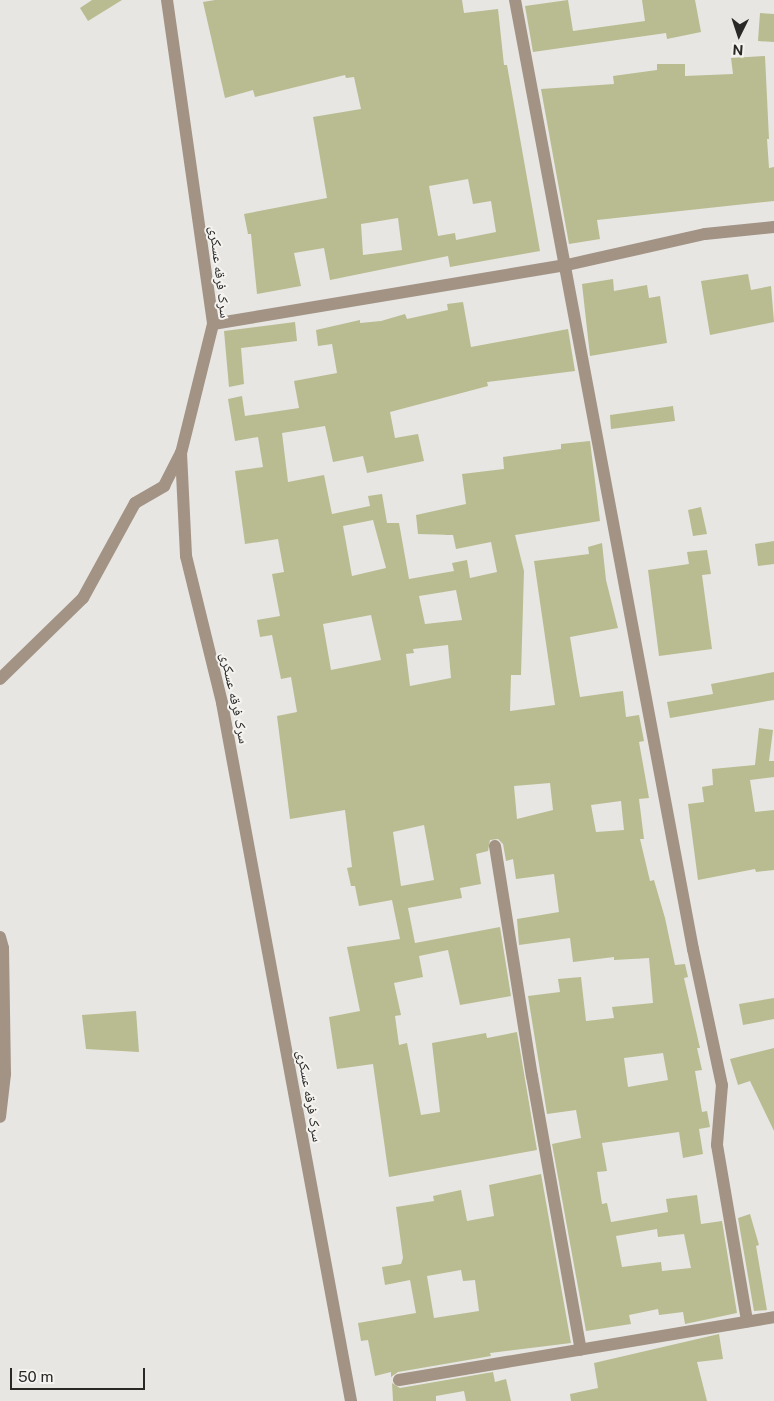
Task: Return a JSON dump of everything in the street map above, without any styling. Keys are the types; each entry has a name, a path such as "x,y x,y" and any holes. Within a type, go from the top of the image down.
{"street":[{"name":"سرک فرقه عسکری","path":"167,0 213,324 182,453 186,556 222,703 350,1401"},
{"path":"515,0 693,948 722,1085 717,1145 746,1321"},
{"path":"213,324 566,265 705,234 774,228"},
{"path":"0,679 83,598 135,503 164,486 182,453"},
{"path":"495,846 532,1076 581,1350"},
{"path":"0,937 3,948 5,1074 0,1117"},
{"path":"399,1380 774,1317"}],"building":[{"path":"92,0 122,0 88,21 80,8"},
{"path":"215,0 462,0 464,13 498,9 504,65 507,65 540,251 450,267 448,256 330,280 324,248 294,253 301,286 257,294 251,234 248,234 244,214 327,198 313,117 361,109 354,77 346,78 345,75 255,97 253,90 225,98 203,2","holes":["468,179 473,204 491,201 496,232 456,240 455,233 438,236 429,186","398,218 402,250 363,255 361,224"]},
{"path":"568,0 573,31 645,21 642,0 695,0 701,32 667,39 666,33 533,52 525,6"},
{"path":"760,13 774,14 774,42 758,41"},
{"path":"765,56 769,139 767,139 769,168 774,167 774,201 597,220 600,239 569,244 541,89 614,84 613,76 657,70 657,64 685,64 685,76 733,74 731,58"},
{"path":"748,274 751,290 771,286 774,322 710,335 701,281"},
{"path":"613,279 614,291 647,285 649,298 660,296 667,343 590,356 582,284"},
{"path":"463,302 471,347 568,329 575,371 487,382 488,386 390,412 395,438 418,434 424,461 367,473 363,456 333,462 325,426 282,433 288,482 324,475 332,514 370,506 368,496 382,494 387,523 399,523 409,579 454,571 452,563 467,560 470,578 497,572 491,542 456,549 453,535 418,534 416,515 466,504 462,474 504,469 503,457 561,449 561,444 590,441 600,521 515,535 524,571 521,675 511,675 510,711 555,705 534,561 589,554 588,547 602,543 606,580 618,628 570,637 580,697 623,691 626,717 639,715 644,741 639,742 649,798 639,799 644,839 640,839 650,881 654,880 665,918 675,965 685,964 688,977 684,978 700,1048 697,1048 702,1070 695,1071 702,1112 707,1111 710,1127 699,1129 703,1154 683,1158 679,1132 602,1143 607,1171 597,1172 602,1204 607,1203 611,1222 668,1212 666,1199 697,1195 701,1224 722,1221 737,1313 685,1324 683,1312 659,1315 658,1309 629,1315 631,1324 586,1331 552,1144 581,1138 576,1110 547,1114 528,996 560,992 558,979 581,977 586,1021 614,1018 612,1007 653,1003 649,958 614,960 614,957 573,962 570,938 519,945 517,919 559,912 554,874 516,879 513,859 506,861 503,844 498,839 490,840 488,851 476,854 481,884 460,888 462,898 408,908 415,943 500,927 511,996 460,1005 448,950 419,956 423,977 394,983 401,1015 395,1016 399,1045 407,1043 421,1115 440,1112 432,1043 486,1033 487,1038 517,1032 537,1150 389,1177 373,1064 337,1069 329,1017 360,1011 347,947 400,939 392,900 359,906 355,886 351,886 347,868 352,867 345,810 290,819 277,716 297,712 291,677 281,679 272,635 260,637 257,620 280,616 272,574 284,572 278,539 245,544 235,471 263,467 258,437 235,441 228,399 242,396 245,416 299,408 294,381 337,373 332,344 318,346 316,330 360,320 360,323 381,321 405,314 407,319 448,310 447,304","holes":["373,520 386,568 352,576 343,526","456,590 462,620 425,624 419,596","371,615 381,660 331,670 323,624","448,645 451,678 410,686 406,654 414,653 413,649","550,783 553,810 517,819 514,786","621,801 624,830 596,832 591,805","424,825 434,880 401,886 393,832","663,1053 668,1080 628,1087 624,1058","657,1229 658,1237 684,1234 691,1268 662,1271 661,1262 622,1267 616,1236"]},
{"path":"295,322 297,341 241,348 244,384 229,387 224,331"},
{"path":"673,406 675,421 611,429 610,415"},
{"path":"701,507 707,534 693,536 688,510"},
{"path":"774,541 774,564 758,566 755,544"},
{"path":"707,550 711,574 702,575 712,649 659,656 648,570 689,564 687,552"},
{"path":"774,672 774,700 670,718 667,702 713,694 711,684"},
{"path":"759,728 773,730 769,761 774,761 774,777 750,780 755,812 774,810 774,870 756,872 755,869 698,880 688,804 704,802 702,787 713,785 712,769 755,765"},
{"path":"774,998 774,1019 743,1025 739,1004"},
{"path":"136,1011 139,1052 86,1049 82,1015"},
{"path":"774,1048 774,1131 750,1081 738,1085 730,1059"},
{"path":"541,1174 571,1343 490,1353 491,1356 398,1372 391,1377 391,1372 375,1376 368,1340 361,1341 358,1323 416,1313 410,1280 385,1285 382,1267 401,1264 403,1258 396,1207 434,1201 433,1196 461,1190 467,1221 494,1216 489,1185","holes":["461,1270 463,1281 475,1280 479,1311 434,1318 427,1276"]},
{"path":"750,1214 759,1245 756,1246 767,1310 754,1311 738,1218"},
{"path":"719,1334 723,1359 697,1362 707,1401 571,1401 570,1394 598,1388 594,1363"},
{"path":"493,1372 495,1382 506,1379 511,1401 466,1401 464,1391 436,1396 436,1401 393,1401 392,1383 400,1388"}]}
